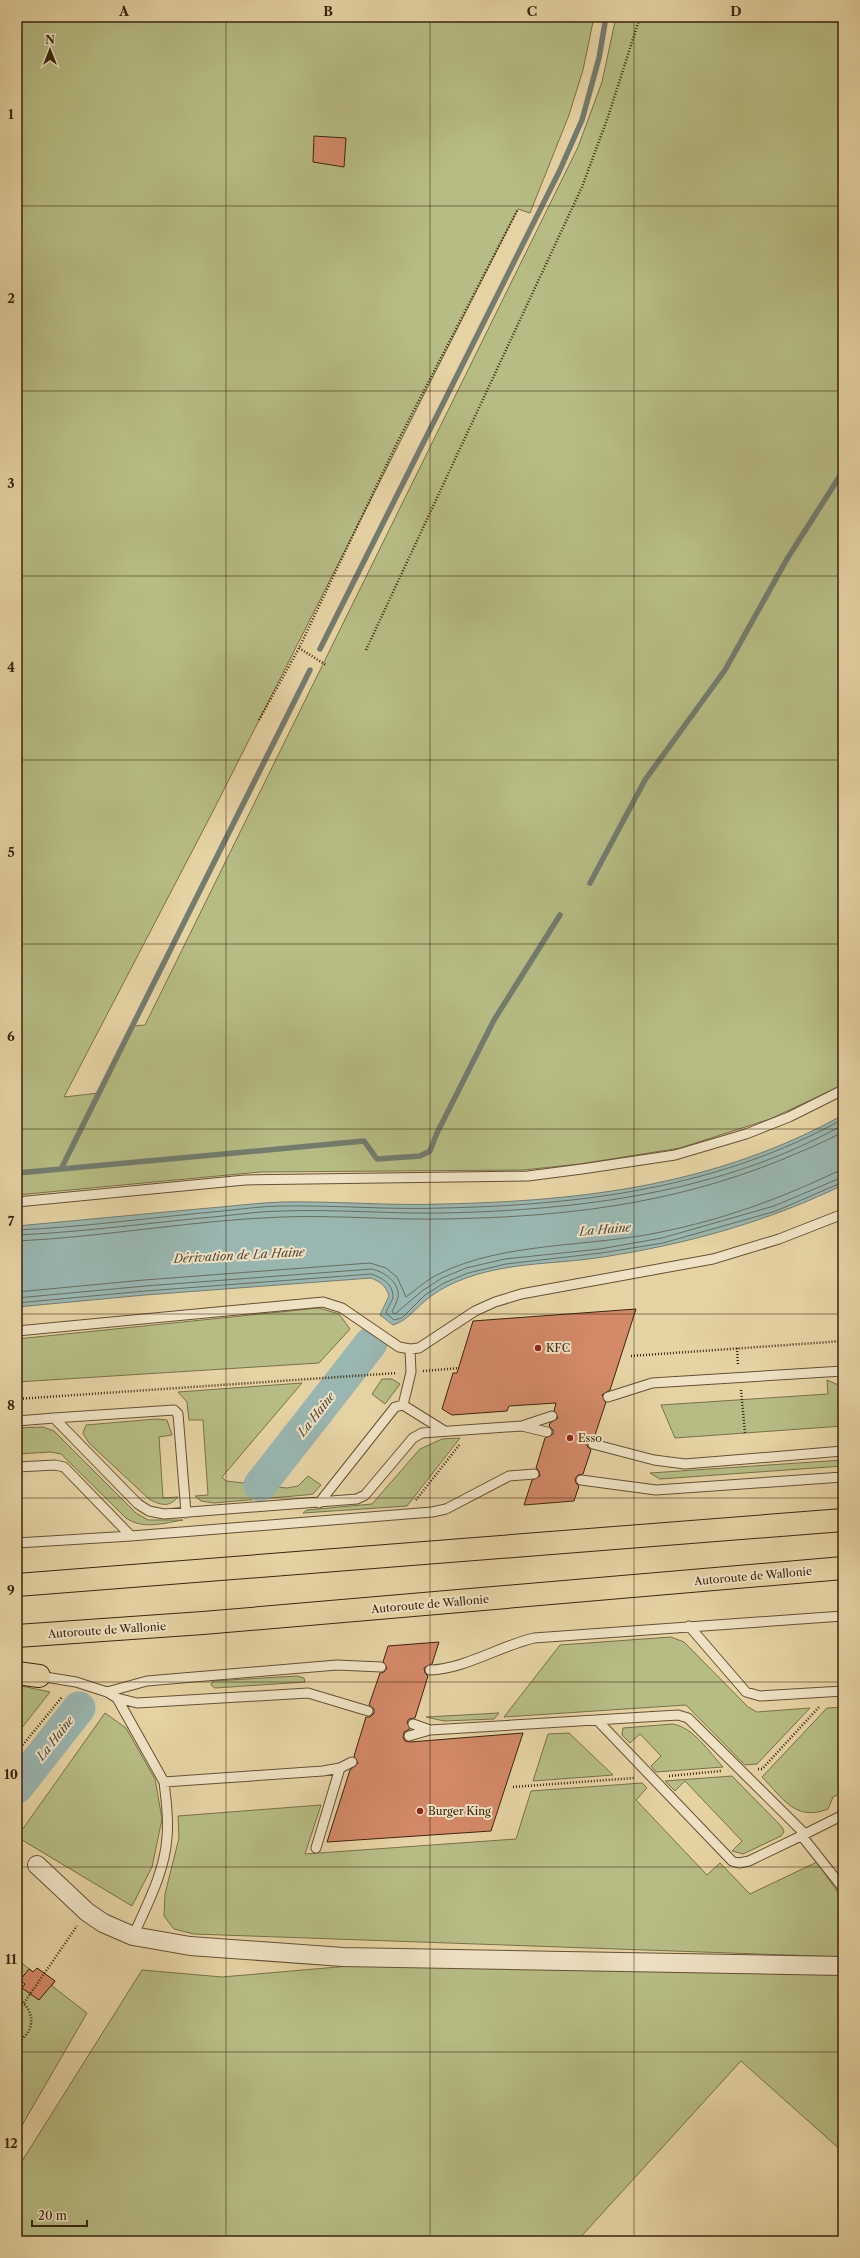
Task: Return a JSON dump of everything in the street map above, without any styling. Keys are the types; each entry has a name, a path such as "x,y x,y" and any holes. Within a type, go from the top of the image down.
{"highway":[{"path":"17,1585 843,1520"},
{"name":"Autoroute de Wallonie","path":"17,1636 202,1623 843,1568"},
{"path":"17,1673 39,1676"}],"street":[{"path":"37,1866 87,1912 103,1923 133,1936 190,1946 343,1958 843,1966"}],"lane":[{"path":"17,1202 245,1180 528,1176 582,1169 675,1155 746,1134 789,1117 843,1090"},
{"path":"17,1331 323,1302 342,1308 399,1347 410,1350 419,1348 474,1311 501,1300 521,1294 714,1259 779,1239 843,1214"},
{"path":"403,1405 411,1372 410,1350"},
{"path":"608,1397 652,1383 843,1372"},
{"path":"319,1502 395,1407 403,1405 443,1430"},
{"path":"17,1421 174,1410 178,1414 186,1513"},
{"path":"522,1426 552,1416"},
{"path":"54,1418 138,1504 149,1511 164,1514 357,1500 366,1495 413,1438 422,1433 443,1430 522,1426 547,1432"},
{"path":"593,1444 654,1460 685,1464 843,1452"},
{"path":"17,1467 55,1464 64,1467 131,1536"},
{"path":"17,1543 131,1536 432,1512 446,1509 509,1476 534,1474"},
{"path":"581,1480 656,1490 843,1477"},
{"path":"430,1670 444,1669 514,1642 534,1638 843,1616"},
{"path":"689,1626 746,1692 760,1696 843,1691"},
{"path":"107,1692 155,1680 337,1665 381,1667"},
{"path":"39,1676 76,1682 107,1692 116,1698 137,1703 308,1693 368,1710"},
{"path":"116,1698 164,1782 168,1819 167,1839 162,1864 133,1936"},
{"path":"409,1736 430,1730 678,1714 688,1718 803,1834 843,1888"},
{"path":"597,1720 649,1777 732,1860 739,1863 749,1861 843,1815"},
{"path":"413,1724 430,1730"},
{"path":"164,1782 340,1768 352,1762"},
{"path":"316,1848 340,1768"}],"path":[{"path":"366,650 582,187 640,17"},
{"path":"259,720 299,648 398,441 518,209"},
{"path":"299,648 326,665"},
{"path":"631,1356 843,1340"},
{"path":"17,1399 376,1374"},
{"path":"413,1504 472,1428"},
{"path":"512,1787 762,1769 832,1692"},
{"path":"17,1752 62,1697"},
{"path":"24,2003 77,1925"},
{"path":"17,1999 24,2003 29,2009 32,2025 29,2032 17,2042"}],"green space":[{"path":"17,17 594,17 583,70 569,115 530,213 518,209 210,817 64,1097 99,1093 133,1026 145,1025 578,147 602,82 616,17 843,17 843,1085 770,1119 680,1148 580,1164 523,1170 260,1172 17,1195"},
{"path":"319,1308 339,1314 350,1329 319,1363 17,1382 17,1339"},
{"path":"382,1379 392,1379 400,1384 385,1404 372,1394"},
{"path":"827,1380 843,1387 843,1426 675,1438 661,1405 828,1394"},
{"path":"302,1383 222,1477 226,1481 287,1488 298,1486 308,1476 321,1485 313,1494 214,1503 201,1501 195,1496 208,1495 203,1420 189,1420 187,1402 178,1392"},
{"path":"156,1419 167,1420 172,1435 159,1437 163,1498 178,1497 168,1504 157,1503 149,1499 89,1443 83,1433 86,1425"},
{"path":"43,1427 54,1431 136,1513 148,1520 183,1520 154,1525 133,1522 126,1518 61,1454 51,1452 17,1454 17,1428"},
{"path":"460,1438 407,1506 303,1513 307,1510 372,1504 420,1449 442,1439"},
{"path":"843,1460 843,1466 660,1479 650,1473"},
{"path":"671,1637 684,1642 748,1707 757,1712 810,1708 757,1764 745,1765 686,1705 504,1717 560,1645"},
{"path":"297,1676 304,1678 305,1682 215,1688 211,1685 213,1681"},
{"path":"17,1685 50,1692 17,1734"},
{"path":"843,1707 843,1792 833,1797 828,1809 817,1812 798,1810 783,1800 762,1777 827,1708"},
{"path":"105,1713 126,1728 155,1779 162,1819 152,1867 132,1906 17,1837"},
{"path":"499,1713 494,1719 444,1721 426,1717"},
{"path":"673,1724 681,1726 694,1735 723,1767 656,1772 651,1766 661,1756 640,1734 630,1743 622,1735 623,1728"},
{"path":"569,1733 613,1775 533,1781 548,1734"},
{"path":"732,1776 782,1827 784,1832 781,1836 743,1854 732,1851 742,1841 685,1781 675,1791 665,1781"},
{"path":"642,1783 647,1788 636,1800 707,1875 720,1863 750,1894 817,1862 843,1900 843,1957 194,1934 174,1929 164,1916 165,1894 179,1838 178,1816 321,1805 305,1854 516,1839 531,1791"},
{"path":"17,1959 33,1972 37,1968 55,1981 52,1986 87,2013 17,2134"},
{"path":"361,1965 843,1975 843,2152 741,2061 577,2241 17,2241 17,2169 142,1970 222,1977"}],"water":[{"name":"Dérivation de La Haine","path":"843,1115 843,1185 756,1221 696,1238 634,1252 603,1257 519,1266 485,1272 452,1284 436,1293 407,1317 393,1325 380,1315 389,1296 388,1293 383,1285 371,1278 145,1295 17,1307 17,1226 250,1204 302,1202 443,1204 547,1199 598,1193 649,1185 698,1173 747,1158 795,1139"}],"building":[{"path":"314,136 346,138 344,167 313,162"},
{"path":"636,1309 610,1390 602,1395 606,1402 594,1438 587,1442 587,1446 591,1450 583,1474 578,1475 575,1479 579,1486 574,1501 524,1505 532,1480 540,1476 539,1471 536,1468 545,1438 553,1434 553,1430 549,1426 550,1423 558,1418 554,1411 556,1403 509,1406 507,1411 452,1415 442,1409 453,1373 457,1373 473,1321"},
{"path":"439,1642 432,1664 424,1668 425,1673 428,1676 415,1718 409,1719 407,1722 410,1729 404,1732 403,1737 405,1741 410,1742 523,1733 491,1831 327,1842 350,1770 358,1763 354,1756 366,1717 370,1717 374,1713 374,1709 369,1705 380,1673 384,1672 387,1668 383,1662 388,1646"},
{"path":"37,1968 55,1981 39,2000 22,1988 25,1984 20,1980 29,1969 33,1972"}],"waterway":[{"path":"320,649 559,172 582,120 599,58 606,17"},
{"path":"590,883 645,780 725,670 787,559 843,471"},
{"path":"17,1173 61,1169 310,670"},
{"path":"61,1169 364,1141 377,1159 420,1156 430,1151 437,1133 494,1020 560,915"},
{"name":"La Haine","path":"260,1485 371,1343"},
{"name":"La Haine","path":"17,1787 79,1708"}],"place":[{"name":"KFC","path":"538,1348"},
{"name":"Esso","path":"570,1438"},
{"name":"Burger King","path":"420,1811"}]}
